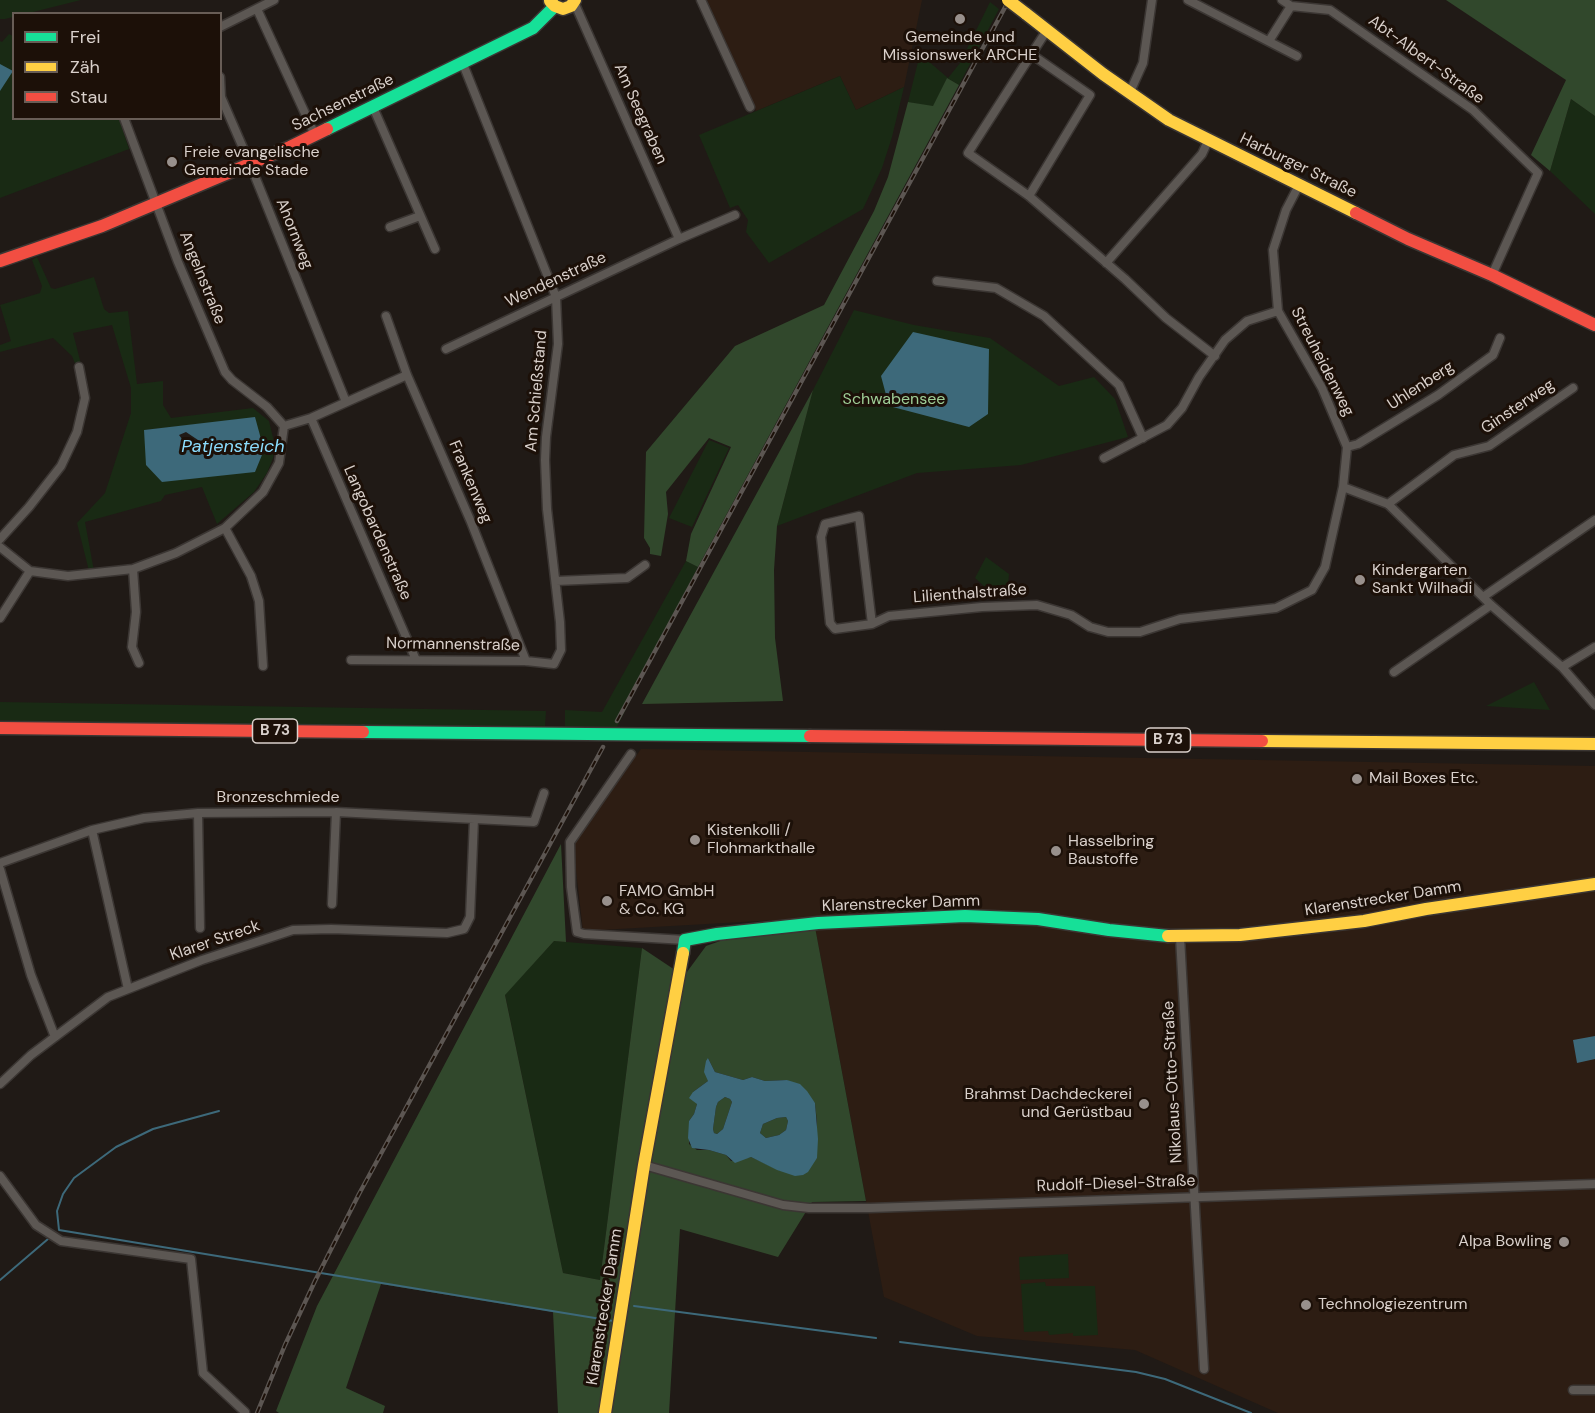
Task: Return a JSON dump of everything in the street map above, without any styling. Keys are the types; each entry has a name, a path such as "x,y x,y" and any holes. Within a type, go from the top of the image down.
{"main road":[{"name":"Harburger Straße","path":"1008,0 1129,94 1169,120 1408,238 1492,274 1595,325"},
{"path":"552,3 563,9 574,1"},
{"name":"Sachsenstraße","path":"0,261 102,226 315,135 533,28 552,3"},
{"name":"B 73","path":"0,728 1595,744"},
{"name":"Klarenstrecker Damm","path":"605,1413 644,1165 685,940 717,933 818,923 965,916 1038,919 1180,938 1240,935 1364,921 1426,909 1595,884"}],"street":[{"path":"222,26 274,0"},
{"path":"701,0 750,106"},
{"path":"1129,94 1143,63 1152,0"},
{"path":"1188,0 1297,56"},
{"name":"Abt-Albert-Straße","path":"1282,0 1291,6 1330,10 1473,110 1538,173 1492,274"},
{"name":"Am Seegraben","path":"574,1 679,239"},
{"path":"1269,41 1291,6"},
{"path":"257,9 315,135"},
{"path":"1047,30 968,153 1029,196 1166,318 1215,356"},
{"path":"1029,196 1090,95 1030,54"},
{"name":"Am Schießstand","path":"463,64 556,297 558,344 545,460 547,509 556,581 561,650 554,664"},
{"name":"Ahornweg","path":"222,101 250,164 346,402"},
{"path":"373,107 435,249"},
{"name":"Angelnstraße","path":"125,120 156,204 225,372 267,407 284,426"},
{"path":"1106,263 1202,154 1208,141"},
{"name":"Streuheidenweg","path":"1299,185 1286,210 1273,250 1278,311 1322,388 1347,447 1343,487"},
{"name":"Wendenstraße","path":"447,349 679,239 735,215"},
{"path":"390,227 420,216"},
{"path":"938,281 996,288 1044,316 1119,385 1143,438"},
{"path":"1104,458 1167,425 1182,408 1199,377 1225,340 1247,321 1278,311"},
{"name":"Frankenweg","path":"386,316 407,375 471,522 526,661"},
{"name":"Uhlenberg","path":"1347,447 1358,444 1438,395 1493,355 1500,338"},
{"path":"0,539 61,466 77,432 85,398 79,367"},
{"path":"0,547 30,571 68,576 133,569 176,553 225,528 263,492 279,463 284,426 311,418 407,375"},
{"name":"Ginsterweg","path":"1388,504 1454,455 1489,446 1573,388"},
{"name":"Langobardenstraße","path":"311,418 416,660"},
{"path":"1343,487 1388,504 1491,605 1562,667 1594,704"},
{"name":"Lilienthalstraße","path":"872,624 859,516 825,524 822,537 830,623 835,629 872,624 889,616 1037,604 1071,615 1090,627 1108,632 1140,632 1180,619 1276,608 1311,590 1325,567 1343,487"},
{"path":"1483,597 1595,520"},
{"path":"225,528 251,576 259,601 263,666"},
{"path":"556,581 627,578 645,565"},
{"path":"133,569 136,612 132,647 139,663"},
{"path":"0,618 30,571"},
{"path":"1394,672 1491,605"},
{"path":"1562,667 1595,647"},
{"name":"Normannenstraße","path":"351,660 526,661 554,664"},
{"path":"632,754 570,842 571,887 577,932 685,940"},
{"name":"Bronzeschmiede","path":"0,863 92,830 144,818 198,813 336,813 534,822 544,793"},
{"path":"198,813 200,928"},
{"path":"332,904 336,813"},
{"name":"Klarer Streck","path":"0,1084 55,1037 108,998 202,960 293,930 447,933 464,929 469,922 474,819"},
{"path":"92,830 128,988"},
{"path":"0,869 31,975 55,1037"},
{"name":"Nikolaus-Otto-Straße","path":"1180,938 1204,1369"},
{"name":"Rudolf-Diesel-Straße","path":"644,1165 796,1208 870,1208 1595,1184"},
{"path":"0,1176 36,1225 61,1241 190,1259 203,1372 245,1412"},
{"path":"1573,1390 1595,1390"}],"shaded area":[{"path":"707,0 922,0 904,87 856,110 840,76 756,111"},
{"path":"641,749 1595,766 1595,1413 1278,1413 1135,1350 977,1336 884,1297 812,918 583,931 573,844"}],"green space":[{"path":"0,0 81,0 33,12 12,12 12,17 0,19"},
{"path":"1446,0 1595,0 1595,116 1571,99 1550,171 1531,155 1566,80"},
{"path":"990,2 999,9 959,85 947,78 933,107 908,102 920,54 948,78 960,63"},
{"path":"9,34 12,36 12,120 119,120 129,149 0,198 0,41 2,42"},
{"path":"840,76 856,110 904,87 882,168 863,209 769,263 746,232 748,220 738,205 730,208 699,135"},
{"path":"947,78 959,85 698,567 686,561 691,534 731,447 709,438 666,492 668,514 661,556 650,554 650,548 644,538 646,452 735,346 824,305 874,211 888,177 908,102 933,106"},
{"path":"1571,99 1595,116 1595,214 1550,171"},
{"path":"37,257 51,288 55,289 94,277 104,309 109,313 128,311 137,384 163,381 163,405 171,418 253,408 269,421 275,446 267,473 254,492 217,524 202,487 165,495 161,501 85,522 94,571 89,571 77,523 105,493 131,413 131,388 112,325 73,333 81,364 76,366 72,356 53,338 0,352 0,345 11,341 0,305 40,293 42,286 32,260","holes":["255,418 162,482 145,430"]},
{"name":"Schwabensee","path":"854,310 914,325 990,338 1059,386 1094,377 1115,399 1128,437 1021,465 917,473 777,526 813,390"},
{"path":"813,390 777,526 774,570 775,638 783,701 642,704"},
{"path":"709,440 729,448 692,527 669,518"},
{"path":"986,557 1009,574 1007,597 985,597 985,587 975,578"},
{"path":"686,561 698,567 617,727 565,726 565,710 602,712"},
{"path":"1534,682 1550,710 1486,706"},
{"path":"0,702 546,711 545,726 69,723 0,720"},
{"path":"561,844 566,942 554,941 505,995 563,1273 600,1280 642,948 684,976 706,946 740,934 815,927 866,1201 812,1202 778,1257 680,1229 669,1413 558,1413 553,1312 381,1284 346,1388 385,1406 383,1413 279,1413 276,1411 317,1306","holes":["708,1058 715,1072 743,1080 752,1077 765,1081 787,1080 815,1103 817,1158 781,1171 751,1157 731,1161 726,1155 709,1150 697,1150 689,1144 689,1121 697,1104 693,1092 708,1081"]},
{"path":"554,941 642,948 600,1280 563,1273 505,994"},
{"path":"725,1097 732,1102 723,1129 717,1134 713,1129 716,1107 718,1102"},
{"path":"786,1117 788,1121 786,1130 779,1135 766,1138 760,1133 763,1124"},
{"path":"1068,1254 1069,1278 1020,1280 1019,1257"},
{"path":"1045,1282 1046,1286 1095,1286 1098,1335 1073,1336 1073,1333 1049,1335 1048,1331 1024,1332 1021,1284"}],"water":[{"path":"0,64 12,73 0,91"},
{"name":"Schwabensee","path":"913,332 989,349 988,414 969,427 889,406 881,376"},
{"name":"Patjensteich","path":"255,417 264,450 255,472 162,482 146,465 144,430","holes":["186,432 204,444 193,454 179,435"]},
{"path":"1595,1036 1595,1059 1577,1063 1573,1040"},
{"path":"708,1058 715,1072 743,1080 752,1077 765,1081 787,1080 800,1084 807,1091 815,1103 818,1139 817,1158 808,1172 795,1176 751,1157 735,1163 726,1155 692,1148 688,1138 689,1121 697,1104 689,1098 693,1092 708,1081 704,1072","holes":["725,1097 732,1102 723,1129 717,1134 713,1129 716,1107 718,1102","786,1117 788,1121 786,1130 779,1135 766,1138 760,1133 763,1124"]}],"waterway":[{"path":"219,1111 153,1129 116,1147 74,1178 63,1194 57,1211 59,1230 613,1321"},
{"path":"0,1280 48,1239"},
{"path":"634,1306 876,1338"},
{"path":"900,1342 1136,1372 1165,1379 1251,1413"}],"railway":[{"path":"617,721 1009,0"},
{"path":"257,1413 285,1345 359,1194 603,747"}],"traffic: fast":[{"path":"327,129 533,28 555,6"},
{"path":"363,732 810,736"},
{"path":"683,953 685,940 717,934 818,923 965,916 1038,919 1168,936"}],"traffic: slow":[{"path":"550,1 563,9 571,6 575,0"},
{"path":"1008,0 1025,13"},
{"path":"1025,13 1103,74 1169,120 1356,213"},
{"path":"1262,741 1595,744"},
{"path":"1168,936 1240,935 1364,921 1426,909 1595,884"},
{"path":"605,1413 644,1165 683,953"}],"traffic: jam":[{"path":"0,261 102,226 290,147 327,129"},
{"path":"1356,213 1595,325"},
{"path":"0,728 363,732"},
{"path":"810,736 1262,741"}],"place":[{"name":"Gemeinde und Missionswerk ARCHE","path":"960,19"},
{"name":"Freie evangelische Gemeinde Stade","path":"172,162"},
{"name":"Kindergarten Sankt Wilhadi","path":"1360,580"},
{"name":"Mail Boxes Etc.","path":"1357,779"},
{"name":"Kistenkolli / Flohmarkthalle","path":"695,840"},
{"name":"Hasselbring Baustoffe","path":"1056,851"},
{"name":"FAMO GmbH & Co. KG","path":"607,901"},
{"name":"Brahmst Dachdeckerei und Gerüstbau","path":"1144,1104"},
{"name":"Alpa Bowling","path":"1564,1242"},
{"name":"Technologiezentrum","path":"1306,1305"}]}
